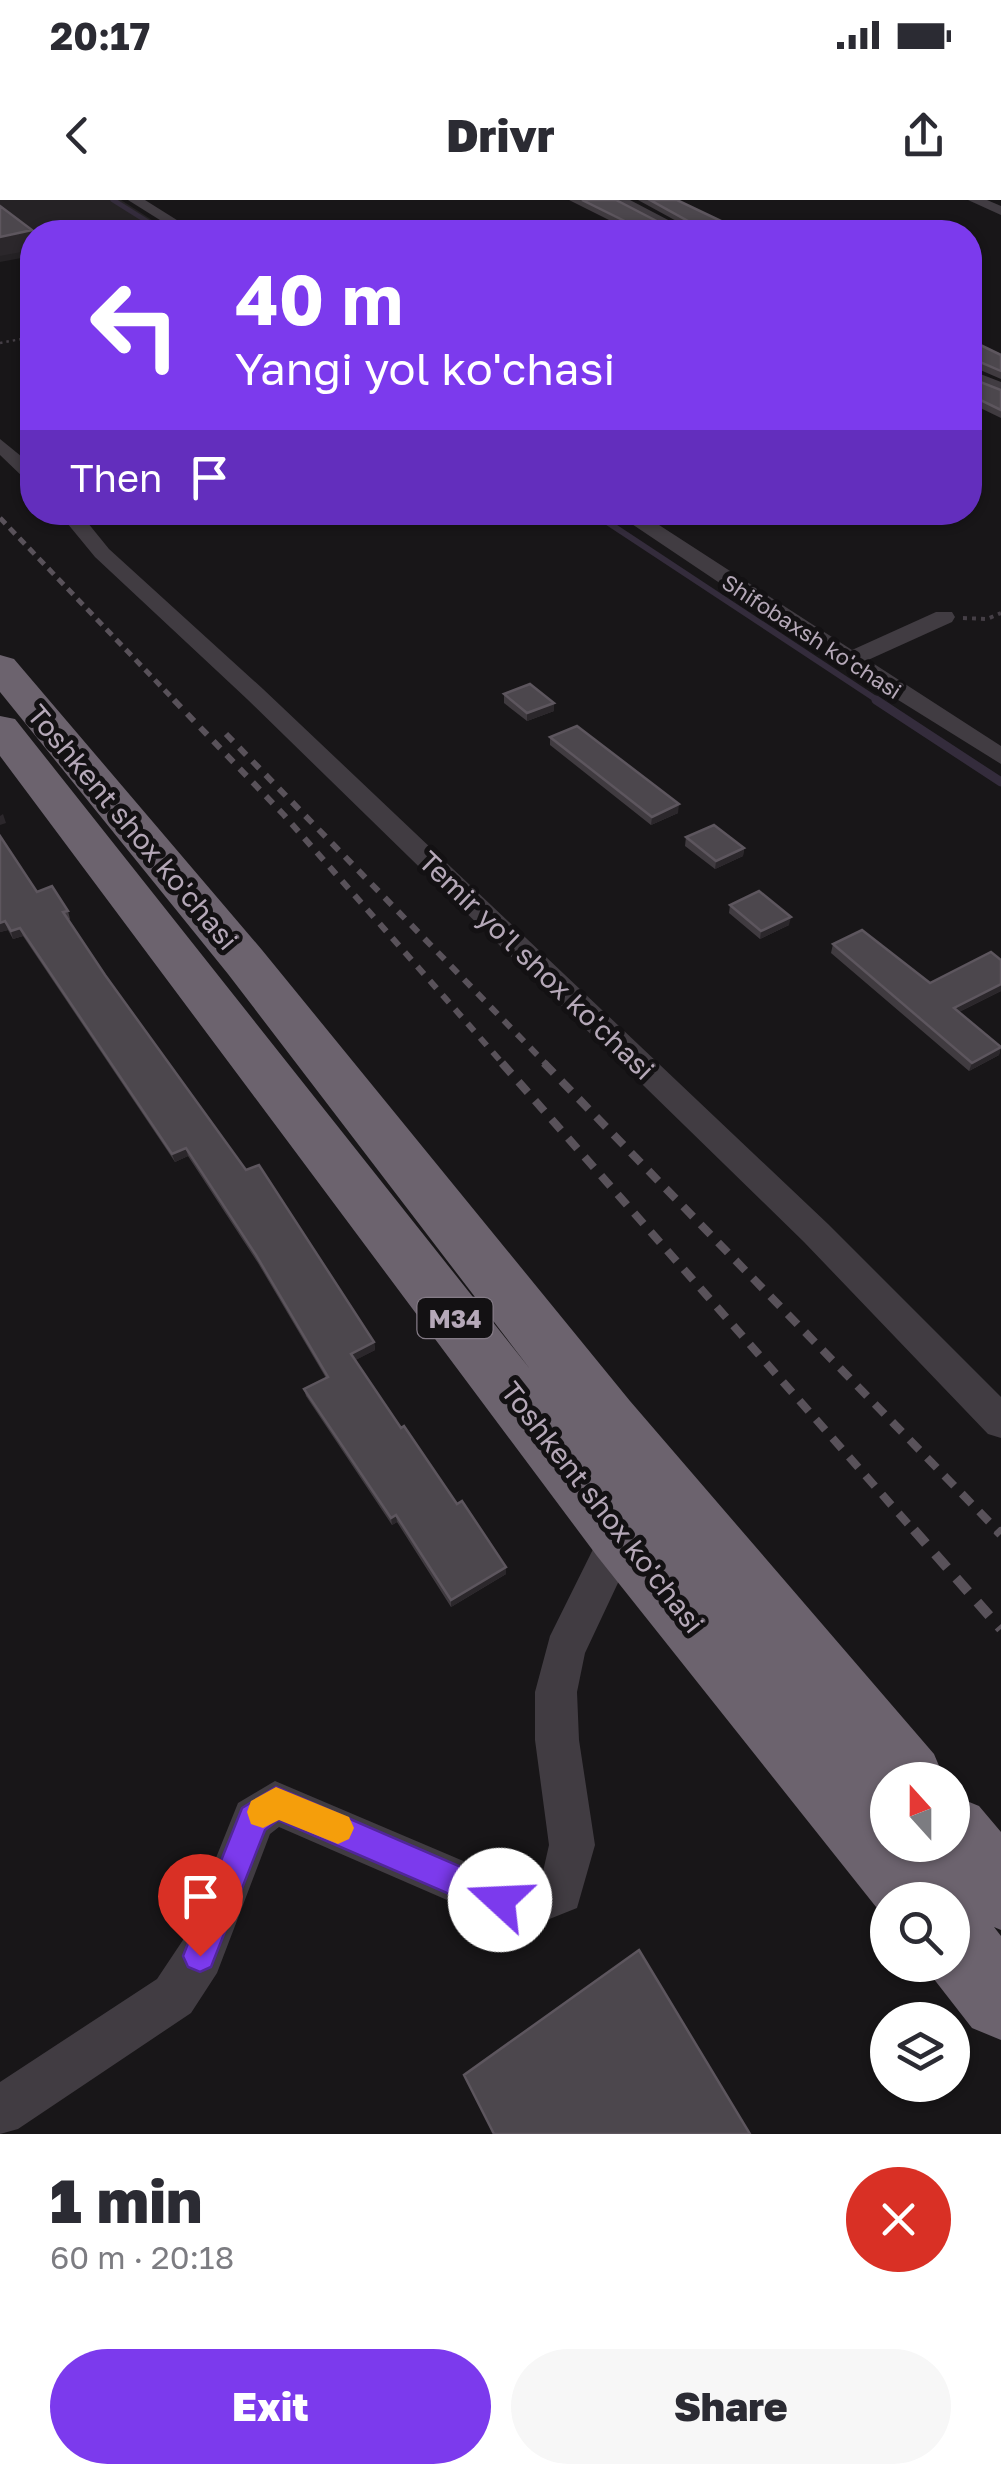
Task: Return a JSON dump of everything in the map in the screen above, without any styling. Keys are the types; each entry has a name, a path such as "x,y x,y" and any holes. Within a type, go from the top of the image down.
{"highway":[{"name":"Toshkent shox ko'chasi","path":"0,667 244,962 608,1422 893,1762"},
{"name":"Toshkent shox ko'chasi","path":"0,728 621,1534 905,1882"},
{"path":"970,1855 1001,1891"},
{"path":"970,1962 1001,1999"}],"street":[{"path":"135,200 168,220"},
{"path":"619,200 660,220"},
{"path":"974,200 1001,212"},
{"path":"0,445 20,464"},
{"name":"Temir yo'l shox ko'chasi","path":"79,525 102,552 816,1233 1001,1422"},
{"name":"Shifobaxsh ko'chasi","path":"644,525 1001,757"},
{"path":"850,660 944,618"},
{"path":"0,2111 174,1996 200,1956 254,1819 276,1803 500,1900 532,1903 561,1892 572,1845 558,1740 556,1692 565,1650 621,1534"}],"path":[{"path":"944,618 987,619 1001,613"}],"shaded area":[{"path":"0,200 121,200 152,220 20,220 20,258 0,262"}],"building":[{"path":"582,200 616,200 655,220 623,220"},
{"path":"650,200 677,200 719,220 686,220"},
{"path":"0,206 20,221 20,233 0,237"},
{"path":"982,346 1001,355 1001,371 982,363"},
{"path":"982,383 1001,390 1001,410 982,401"},
{"path":"530,684 554,703 527,713 504,694"},
{"path":"577,726 679,804 652,817 550,737"},
{"path":"714,825 744,848 716,861 686,837"},
{"path":"0,836 37,892 52,886 68,911 63,912 105,975 246,1170 259,1165 374,1342 351,1354 457,1504 462,1501 506,1567 451,1600 396,1515 391,1518 304,1389 328,1377 256,1255 186,1148 172,1154 20,928 11,931 5,921 0,923"},
{"path":"759,891 791,917 761,931 730,905"},
{"path":"862,930 930,983 991,952 1001,960 1001,984 954,1008 1001,1047 972,1063 833,944"},
{"path":"639,1950 750,2134 494,2134 464,2075"}],"waterway":[{"path":"113,200 145,220"},
{"path":"612,525 880,702"},
{"path":"876,700 1001,782"}],"railway":[{"path":"0,518 176,702"},
{"path":"174,700 284,815 504,1065"},
{"path":"226,734 547,1065"},
{"path":"502,1063 916,1533"},
{"path":"544,1063 1000,1533"},
{"path":"914,1530 1001,1629"},
{"path":"997,1530 1000,1533"}],"slow traffic":[{"path":"263,1812 276,1803 338,1828"}],"route":[{"path":"200,1956 254,1819 276,1803 500,1900"}]}
